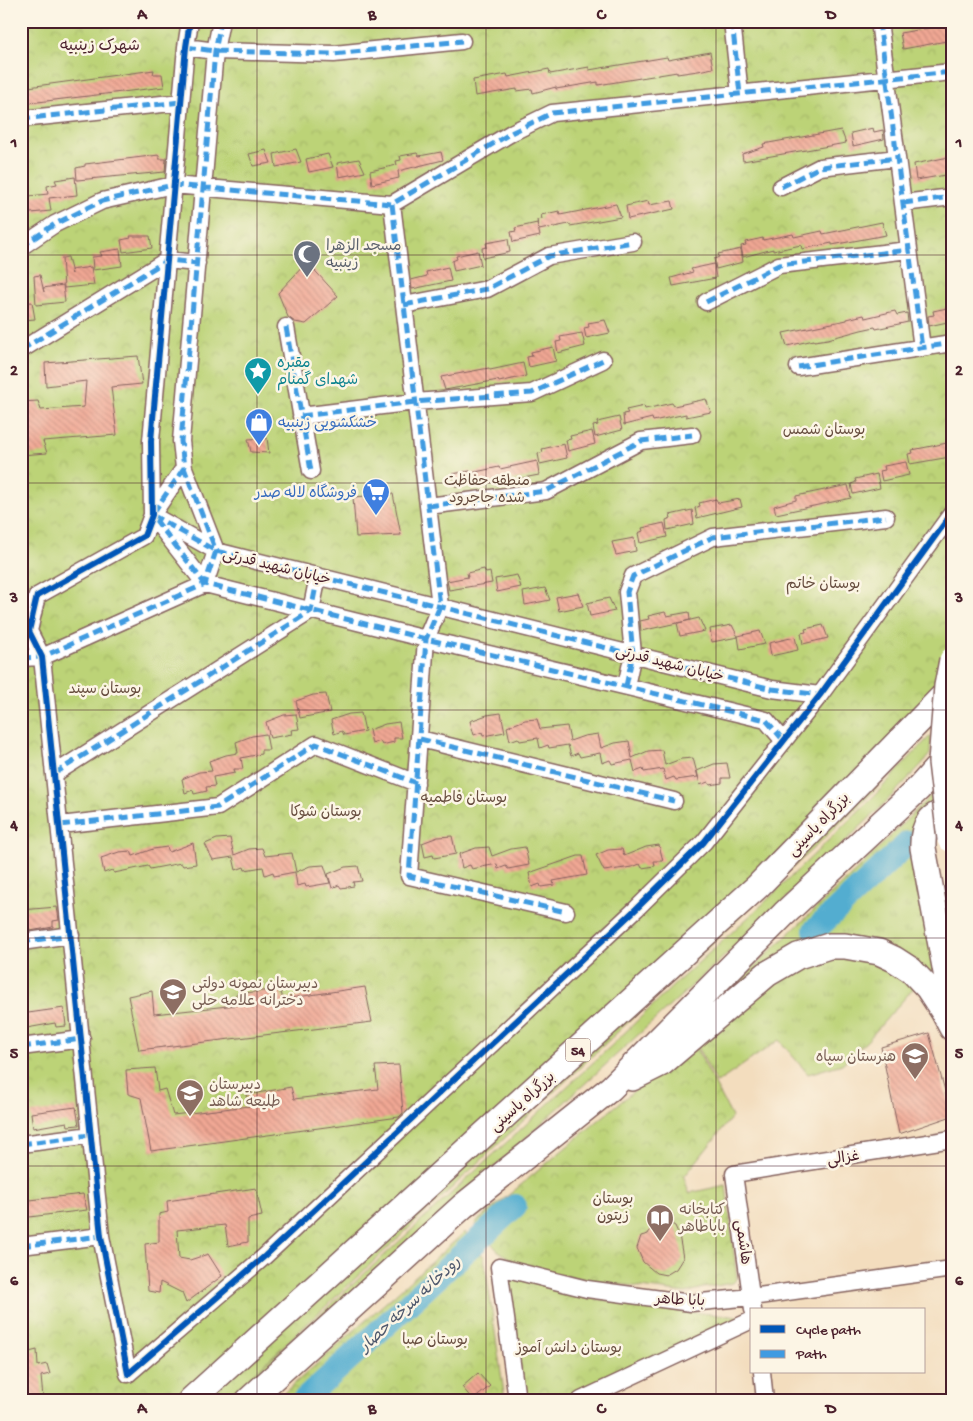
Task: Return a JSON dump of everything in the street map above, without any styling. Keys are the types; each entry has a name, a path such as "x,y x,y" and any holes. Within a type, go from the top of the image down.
{"highway":[{"path":"951,846 941,762 952,660"},
{"name":"بزرگراه یاسینی","path":"191,1400 758,886 952,687"},
{"path":"249,1400 463,1206 612,1088 784,914 919,788 952,751"},
{"path":"952,811 942,811 932,818 923,837 923,848 952,1005"},
{"path":"612,1088 662,1063 767,974 798,956 829,946 845,946 872,951 894,959 921,979 944,1011 952,1028"}],"street":[{"path":"190,21 173,185 151,441 152,515 205,584 766,720 784,741"},
{"path":"21,658 42,657 205,584 216,551 184,468 181,441 215,51 221,21"},
{"path":"732,21 740,94"},
{"path":"879,21 922,348"},
{"path":"186,47 215,51 334,54 462,41"},
{"path":"21,247 55,224 102,202 173,185 392,204 513,132 552,113 952,72"},
{"path":"21,119 181,102"},
{"path":"781,187 820,167 897,158"},
{"path":"902,203 952,197"},
{"path":"392,204 440,606 426,639 409,876 566,912"},
{"path":"404,305 487,289 549,256 633,242"},
{"path":"706,302 779,265 909,250"},
{"path":"21,350 167,260 197,263"},
{"path":"286,327 311,471"},
{"path":"798,367 952,343"},
{"path":"301,416 415,402 532,393 603,360"},
{"path":"428,506 546,491 641,441 692,435"},
{"path":"184,468 152,515 144,536 37,596 25,632 42,657 101,1236 128,1374 265,1256 636,909 704,842 820,695 952,513"},
{"name":"خیابان شهید قدرتی","path":"152,515 216,551 772,689 820,695"},
{"path":"626,686 633,654 627,592 633,576 713,537 886,516"},
{"path":"54,774 311,611 318,576"},
{"path":"420,739 674,801"},
{"path":"60,825 218,807 316,744 416,784"},
{"path":"21,942 71,935"},
{"path":"21,1047 82,1039"},
{"path":"21,1144 91,1135"},
{"name":"غزالی","path":"734,1174 952,1139"},
{"name":"هاشمی","path":"734,1174 752,1304"},
{"path":"21,1246 101,1236"},
{"name":"بابا طاهر","path":"517,1400 499,1267 587,1289 692,1303 752,1304 952,1268"},
{"path":"581,1400 750,1321"},
{"path":"762,1374 765,1400"}],"green space":[{"name":"منطقه حفاظت شده جاجرود","path":"21,21 952,21 952,704 871,794 226,1400 21,1400"},
{"path":"931,735 930,754 922,764 879,809 754,929 239,1400 223,1400 287,1345 764,903 875,795"},
{"path":"932,794 934,813 926,818 948,1009 844,940 657,1058 862,865"},
{"path":"845,950 918,983 868,1040 842,1064 808,1074 779,1040 717,1083 694,1041 769,979"},
{"name":"بوستان زیتون","path":"693,1042 732,1117 684,1177 689,1193 726,1185 737,1279 733,1283 686,1293 543,1272 512,1260 497,1250 475,1223"},
{"name":"بوستان صبا","path":"465,1232 484,1257 505,1400 276,1400"},
{"name":"بوستان دانش آموز","path":"521,1273 548,1287 583,1297 749,1318 579,1400 522,1400 508,1283"}],"building":[{"path":"952,24 952,40 903,49 900,33"},
{"path":"710,52 713,68 698,71 677,74 677,72 598,85 598,82 556,89 556,87 533,93 532,89 517,91 517,89 475,96 473,80 507,74 508,77 549,69 550,74 589,67 589,70 667,57 668,60"},
{"path":"154,70 153,74 162,74 164,87 21,104 21,88"},
{"path":"873,128 874,132 883,130 884,139 853,146 851,133"},
{"path":"841,130 846,143 743,161 742,154 764,147 763,144"},
{"path":"296,149 301,162 276,167 274,154"},
{"path":"266,150 271,163 253,166 249,154"},
{"path":"441,152 443,160 398,171 399,178 372,184 370,171 397,165 396,161 401,160 400,156 417,153 419,156"},
{"path":"328,154 333,167 309,172 306,159"},
{"path":"159,155 159,159 166,159 165,172 77,180 76,168 85,166 85,164"},
{"path":"949,157 952,174 916,180 914,164"},
{"path":"359,159 365,172 339,177 337,163"},
{"path":"75,177 77,195 49,198 51,211 21,214 21,202 30,200 29,196 48,194 47,186 57,184 55,180"},
{"path":"648,201 649,205 672,201 674,209 628,219 626,206"},
{"path":"616,204 621,217 539,230 537,220 542,219 541,215 559,211 560,215"},
{"path":"882,222 886,235 802,249 801,245 773,251 773,249 743,257 741,246 746,245 745,242 793,234 794,237 822,231 823,234"},
{"path":"537,223 540,236 513,242 511,232 516,231 515,228"},
{"path":"130,236 150,236 152,248 123,252 121,240 131,238"},
{"path":"508,239 510,252 483,258 482,248 487,247 486,243"},
{"path":"120,249 122,266 93,270 92,257 102,256 100,252"},
{"path":"741,249 743,262 716,269 714,259 719,257 718,254"},
{"path":"478,251 481,265 454,271 452,261 457,259 456,256"},
{"path":"68,257 71,270 91,267 94,285 64,288 62,258"},
{"name":"مسجد الزهرا زینبیه","path":"307,262 338,296 306,324 295,322 288,317 278,293"},
{"path":"714,264 716,278 673,286 671,278 693,272 691,269"},
{"path":"448,267 451,281 412,289 411,280 427,276 426,272"},
{"path":"40,275 43,288 63,285 65,302 36,305 34,276"},
{"path":"32,302 35,319 24,320 21,317 21,303"},
{"path":"952,307 952,321 929,326 928,316 934,315 933,311"},
{"path":"895,311 897,315 907,313 908,322 876,329 875,327 828,339 787,346 783,333 864,315 865,318"},
{"path":"605,320 610,333 586,338 584,328 589,327 588,323"},
{"path":"582,333 585,346 558,353 556,342 561,341 560,337"},
{"path":"553,347 556,361 529,367 527,357 532,356 531,352"},
{"path":"138,356 142,384 111,387 117,435 43,441 47,453 21,455 21,402 38,401 41,410 84,407 86,381 46,386 45,363"},
{"path":"523,363 526,376 499,382 498,380 445,390 441,377 489,368 490,370"},
{"path":"706,399 711,412 686,417 686,414 653,421 652,418 624,425 623,414 628,413 626,410 644,406 645,409 672,403 674,406"},
{"path":"619,417 622,430 595,437 593,426 598,425 597,422"},
{"path":"592,431 595,444 568,451 566,440 571,439 570,436"},
{"name":"خشکشویی زینبیه","path":"267,438 269,453 251,452 248,439"},
{"path":"952,442 950,457 910,464 908,454 913,453 912,450"},
{"path":"564,444 567,458 540,464 538,454 543,452 542,449"},
{"path":"537,461 539,475 512,480 512,478 479,485 479,482 456,487 452,474 470,471 471,473 499,467 500,469"},
{"path":"906,462 909,475 882,481 880,471 885,470 884,466"},
{"path":"877,474 880,488 853,494 851,484 856,482 855,479"},
{"path":"848,485 851,498 776,514 774,506 796,500 796,496"},
{"name":"فروشگاه لاله صدر","path":"393,494 401,535 356,537 353,497"},
{"path":"716,499 718,503 740,499 742,507 697,518 695,508 700,506 699,503"},
{"path":"692,510 694,524 667,530 666,520 671,518 670,515"},
{"path":"664,523 667,537 640,543 638,533 643,531 642,528"},
{"path":"634,538 636,551 616,555 612,542"},
{"path":"484,569 486,573 490,572 492,583 449,590 447,581 468,577 467,573"},
{"path":"517,575 521,587 497,592 495,579"},
{"path":"545,588 550,600 525,605 523,592"},
{"path":"578,593 583,606 559,611 556,597"},
{"path":"609,598 615,611 590,616 587,603"},
{"path":"665,612 667,616 689,612 690,620 678,623 699,618 705,631 680,636 677,623 641,631 640,621 649,619 648,616"},
{"path":"732,625 738,637 712,642 710,629"},
{"path":"823,625 828,638 803,644 801,633 806,632 805,629"},
{"path":"760,631 765,644 740,649 738,636"},
{"path":"795,637 798,650 771,656 769,643"},
{"path":"326,694 330,712 300,718 296,701 313,695"},
{"path":"361,713 365,731 344,735 342,731 334,734 331,720 349,714"},
{"path":"501,713 505,732 483,736 482,732 474,735 470,721 487,715"},
{"path":"296,714 299,729 291,730 292,734 270,738 266,722 284,715"},
{"path":"537,719 540,729 567,726 570,741 598,734 601,748 629,741 632,758 648,751 662,750 665,765 681,759 693,758 698,777 676,780 674,777 666,780 663,769 644,772 643,769 635,772 632,760 612,764 610,760 602,763 600,753 580,757 578,753 571,756 568,745 549,748 548,745 540,748 538,738 520,741 518,738 510,741 507,727 525,720"},
{"path":"399,722 402,738 394,738 394,742 382,745 380,741 372,744 369,730 385,724"},
{"path":"266,734 269,750 261,750 261,754 241,758 243,769 234,769 235,773 213,777 215,786 206,787 207,791 194,794 193,790 185,793 182,779 199,772 212,771 209,761 238,753 236,742 252,736"},
{"path":"727,763 730,778 722,778 722,783 710,785 708,782 700,785 697,771 714,764"},
{"path":"452,836 456,854 434,858 433,855 425,857 422,843 438,837"},
{"path":"230,838 234,855 249,849 262,848 265,856 292,853 296,872 310,866 324,865 330,883 306,887 305,884 297,886 295,872 274,876 273,872 265,875 263,867 245,870 244,867 236,870 233,857 213,860 205,844 217,839"},
{"path":"193,843 196,864 183,866 181,863 150,869 148,866 114,873 112,870 104,873 101,858 119,852 131,851 133,856 153,849 167,847 169,852"},
{"path":"659,845 663,861 654,861 655,866 642,868 640,864 604,871 596,855 608,850 622,849 624,856 646,847"},
{"path":"489,847 492,856 511,849 525,847 529,865 508,869 506,866 498,869 497,864 472,869 470,865 462,868 459,854 476,848"},
{"path":"578,856 583,856 587,875 553,881 554,885 541,887 540,884 532,887 529,873"},
{"path":"358,866 362,881 353,882 354,886 341,888 339,885 332,888 328,874 345,867"},
{"path":"57,907 59,920 53,921 53,927 30,931 28,925 21,925 21,910"},
{"path":"365,987 372,1022 139,1050 128,996 152,991 154,1014 237,1005 236,994 280,989 283,999"},
{"path":"64,1008 66,1026 56,1027 55,1023 21,1029 21,1014"},
{"name":"هنرستان سپاه","path":"929,1033 952,1116 899,1134 881,1047"},
{"path":"399,1065 403,1113 399,1117 151,1151 141,1098 128,1094 126,1070 155,1068 158,1091 165,1089 173,1115 249,1106 246,1095 291,1087 294,1099 378,1089 375,1066"},
{"path":"76,1107 79,1125 68,1126 67,1122 33,1128 31,1113"},
{"path":"256,1188 262,1216 248,1219 248,1242 228,1246 225,1225 177,1230 179,1258 190,1260 208,1254 222,1276 186,1303 182,1293 160,1282 159,1293 148,1291 145,1244 159,1242 159,1214 168,1212 167,1201"},
{"path":"83,1194 87,1210 21,1218 21,1201"},
{"name":"کتابخانه باباطاهر","path":"661,1218 675,1226 679,1235 683,1258 676,1269 666,1275 656,1273 643,1262 637,1248 641,1236 648,1234 653,1225"},
{"path":"37,1350 38,1366 47,1364 50,1374 41,1376 43,1398 21,1400 21,1354"},
{"path":"478,1373 490,1386 473,1400 462,1387"}],"waterway":[{"name":"رودخانه سرخه حصار","path":"815,930 908,843"},
{"name":"رودخانه سرخه حصار","path":"304,1400 515,1206"}],"marked path":[{"path":"21,658 42,657 205,584 216,551 184,468 181,441 215,51 221,21"},
{"path":"732,21 740,94"},
{"path":"879,21 922,348"},
{"path":"186,47 215,51 334,54 462,41"},
{"path":"21,247 55,224 102,201 173,185 392,204 513,132 552,113 952,72"},
{"path":"21,119 181,102"},
{"path":"781,187 820,167 897,158"},
{"path":"903,203 952,197"},
{"path":"392,204 440,606 426,639 409,876 566,912"},
{"path":"404,305 487,289 549,256 633,242"},
{"path":"706,302 779,265 909,250"},
{"path":"21,350 167,260 197,263"},
{"path":"286,327 311,471"},
{"path":"798,367 952,343"},
{"path":"301,416 415,402 532,393 603,360"},
{"path":"428,506 546,491 641,441 692,435"},
{"path":"153,513 184,468"},
{"path":"152,515 216,551 772,689 820,695"},
{"path":"626,686 633,654 627,592 633,576 713,537 886,517"},
{"path":"155,519 205,584 766,720 784,741"},
{"path":"54,774 311,611 318,576"},
{"path":"420,739 674,801"},
{"path":"60,825 218,807 316,744 416,783"},
{"path":"21,942 71,935"},
{"path":"21,1047 82,1039"},
{"path":"21,1144 91,1135"},
{"path":"21,1246 101,1236"}],"cycle path":[{"path":"190,21 186,47 151,441 152,515 144,536 37,596 29,631 42,657 101,1236 128,1374 265,1256 636,909 704,842 820,695 952,513"}],"place":[{"name":"مسجد الزهرا زینبیه","path":"307,278"},
{"name":"مقبره شهدای گمنام","path":"258,395"},
{"name":"خشکشویی زینبیه","path":"259,446"},
{"name":"فروشگاه لاله صدر","path":"376,516"},
{"name":"دبیرستان نمونه دولتی دخترانه علامه حلی","path":"173,1016"},
{"name":"هنرستان سپاه","path":"915,1080"},
{"name":"دبیرستان طلیعه شاهد","path":"190,1117"},
{"name":"کتابخانه باباطاهر","path":"660,1242"}],"district":[{"name":"شهرک زینبیه","path":"100,44"}],"park label":[{"name":"بوستان شمس","path":"824,429"},
{"name":"بوستان خاتم","path":"823,583"},
{"name":"بوستان سپند","path":"105,688"},
{"name":"بوستان فاطمیه","path":"464,797"},
{"name":"بوستان شوکا","path":"326,811"}]}
